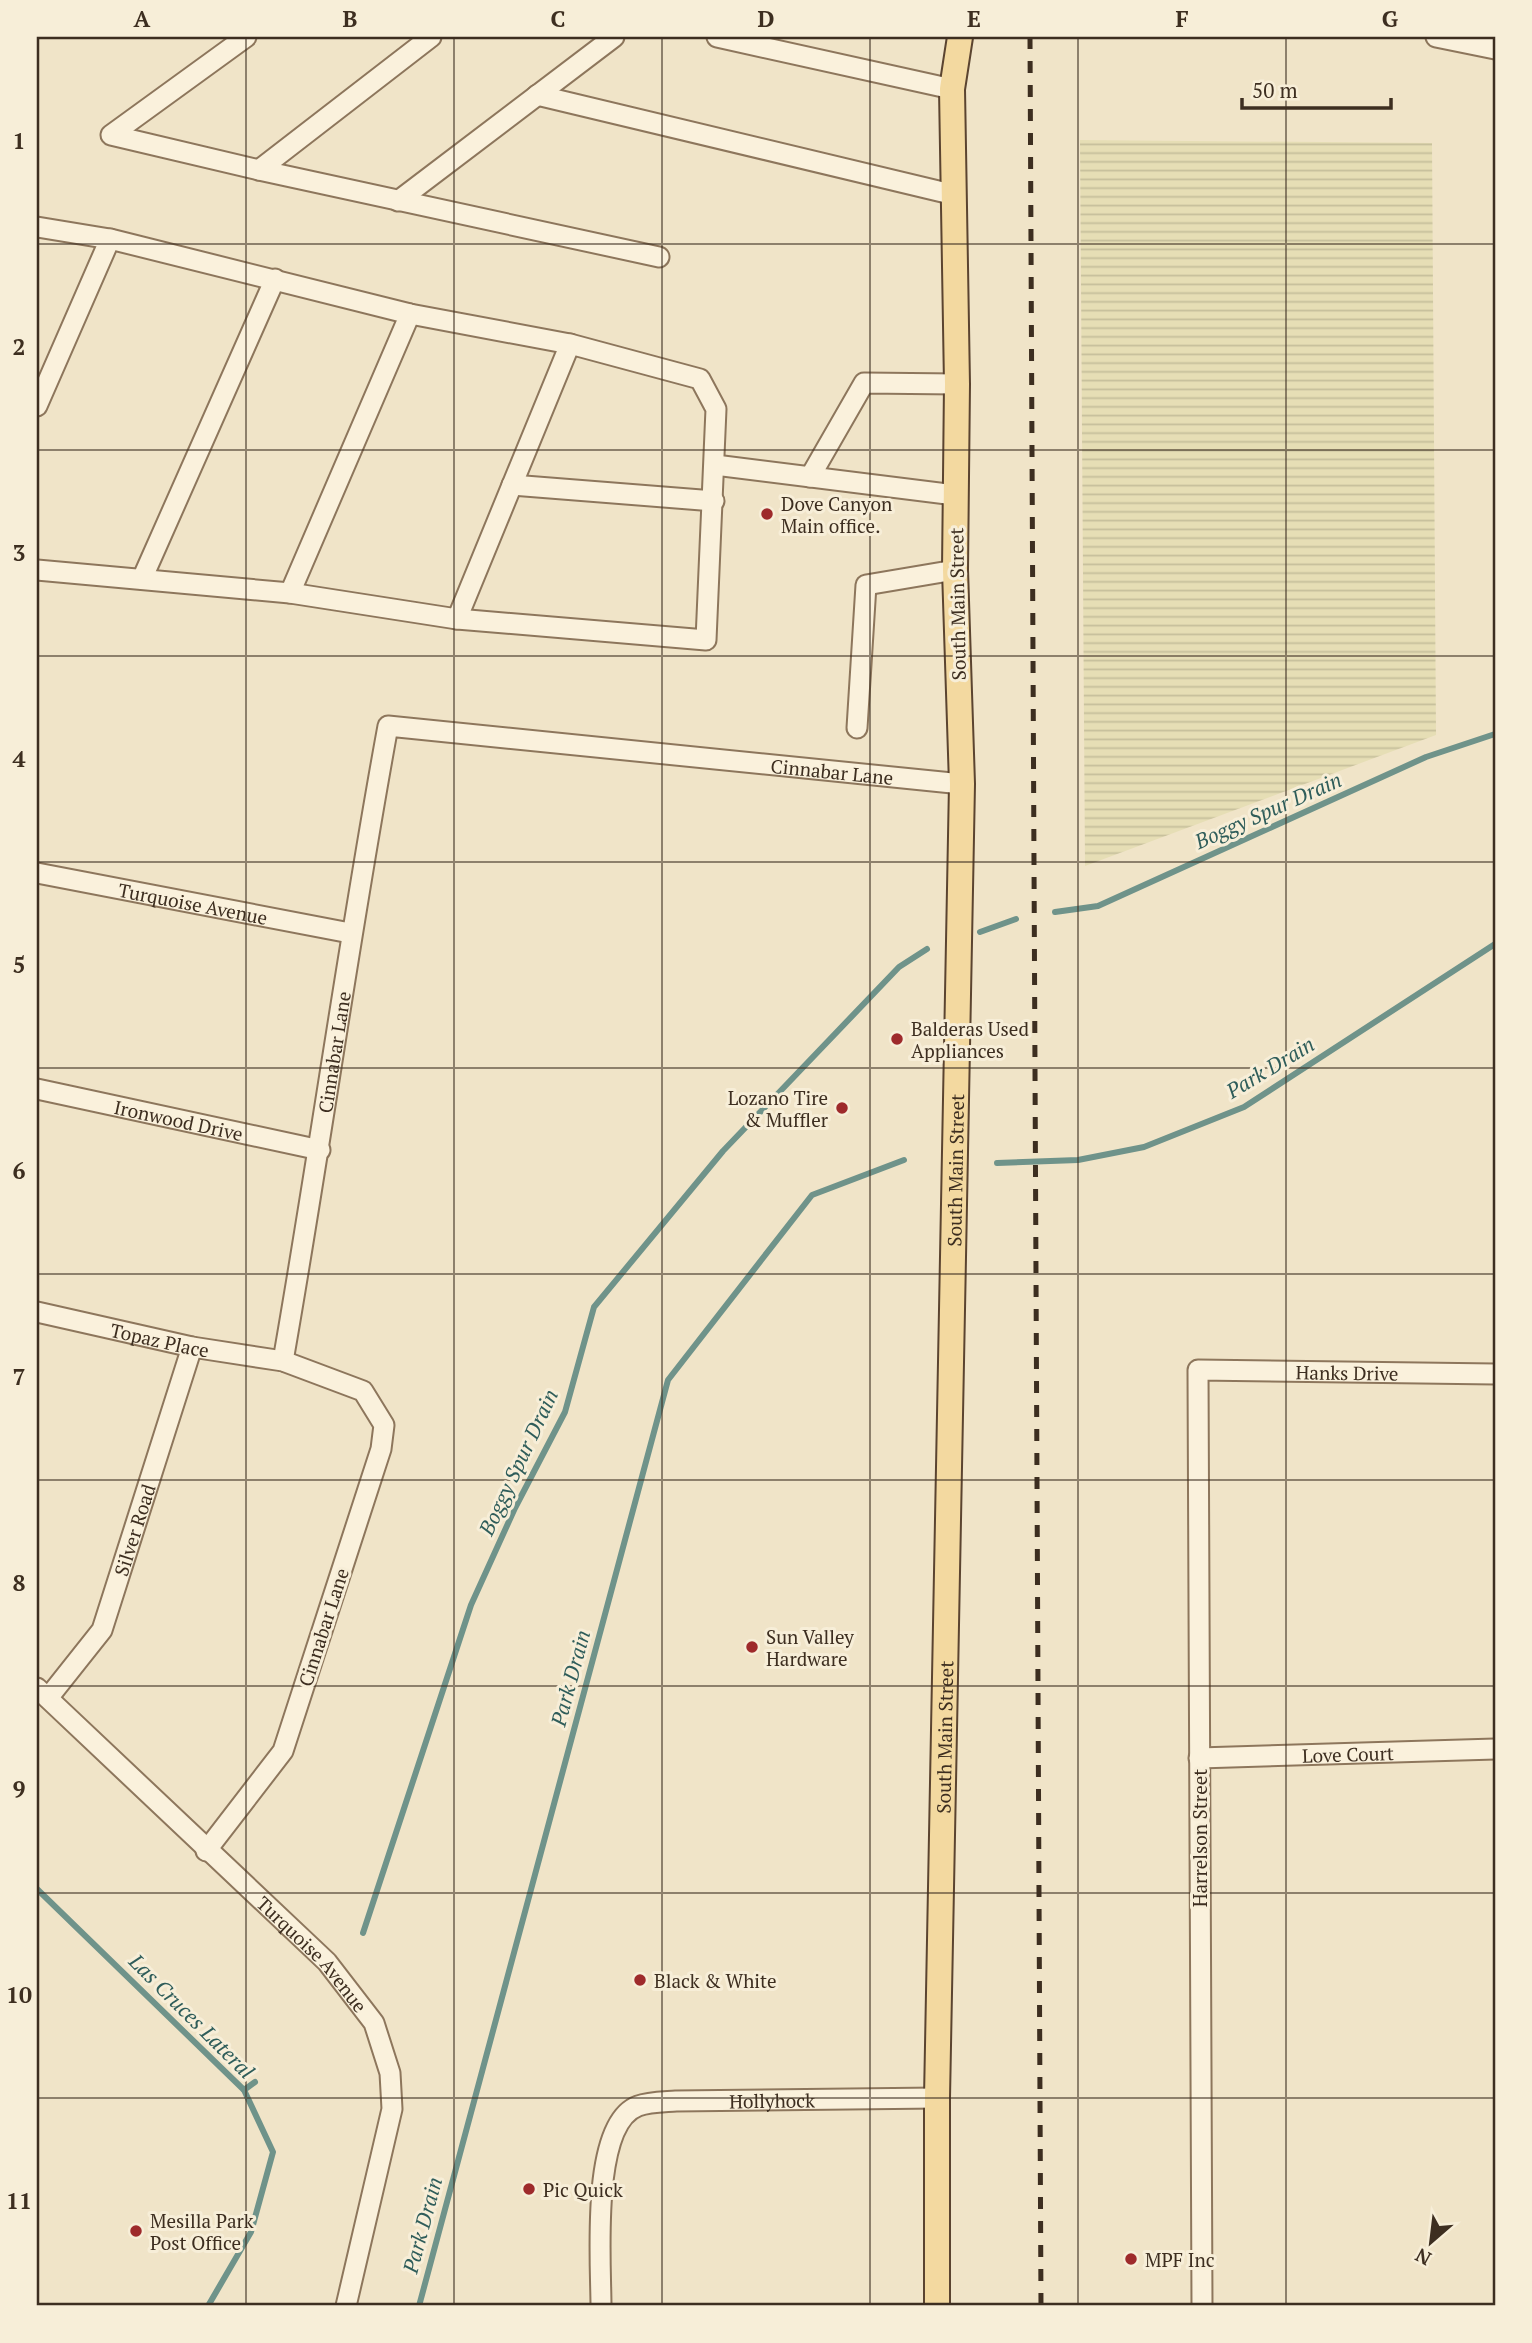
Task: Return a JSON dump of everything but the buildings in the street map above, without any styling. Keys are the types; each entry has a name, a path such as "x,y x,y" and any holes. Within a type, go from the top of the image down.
{"main road":[{"name":"South Main Street","path":"937,2306 937,2098 962,784 955,570 957,384 952,89 961,39"}],"street":[{"path":"246,37 111,135 258,170 659,257"},
{"path":"258,170 431,37"},
{"path":"398,201 614,37"},
{"path":"717,37 952,89"},
{"path":"1436,37 1495,49"},
{"path":"537,95 955,195"},
{"path":"37,227 110,239 410,314 570,344 699,379 716,409 706,640 457,619 290,593 37,570"},
{"path":"37,406 110,239"},
{"path":"142,579 275,279"},
{"path":"290,593 410,314"},
{"path":"457,619 570,344"},
{"path":"810,477 864,383 957,384"},
{"path":"715,465 955,495"},
{"path":"512,485 714,501"},
{"path":"857,728 866,585 955,570"},
{"name":"Cinnabar Lane","path":"206,1851 283,1751 381,1449 384,1425 363,1391 284,1362 320,1150 350,933 388,726 962,784"},
{"name":"Turquoise Avenue","path":"37,873 350,933"},
{"name":"Ironwood Drive","path":"37,1088 320,1150"},
{"name":"Topaz Place","path":"37,1312 192,1347 284,1362"},
{"name":"Silver Road","path":"42,1693 102,1630 192,1347"},
{"name":"Hanks Drive","path":"1198,1370 1495,1374"},
{"name":"Harrelson Street","path":"1198,1370 1202,2306"},
{"name":"Turquoise Avenue","path":"42,1693 206,1851 327,1962 349,1987 374,2023 390,2073 392,2109 346,2306"},
{"name":"Love Court","path":"1199,1758 1495,1749"},
{"name":"Hollyhock","path":"601,2306 603,2186 607,2153 616,2125 637,2107 676,2101 937,2098"}],"shaded area":[{"path":"1080,140 1432,143 1436,735 1085,866"}],"waterway":[{"name":"Boggy Spur Drain","path":"1055,912 1098,906 1426,757 1495,734"},
{"name":"Boggy Spur Drain","path":"980,932 1016,919"},
{"name":"Park Drain","path":"997,1163 1078,1160 1144,1147 1244,1107 1495,944"},
{"name":"Boggy Spur Drain","path":"363,1933 471,1605 515,1508 565,1412 594,1307 723,1151 899,967 927,949"},
{"name":"Park Drain","path":"419,2306 668,1380 812,1195 904,1160"},
{"name":"Las Cruces Lateral","path":"37,1889 244,2090 273,2152 251,2232 208,2306"},
{"name":"Boggy Spur Drain","path":"244,2090 255,2082"}],"railway":[{"path":"1030,37 1041,2306"}],"place":[{"name":"Dove Canyon Main office.","path":"767,514"},
{"name":"Balderas Used Appliances","path":"897,1039"},
{"name":"Lozano Tire & Muffler","path":"842,1108"},
{"name":"Sun Valley Hardware","path":"752,1647"},
{"name":"Black & White","path":"640,1980"},
{"name":"Pic Quick","path":"529,2189"},
{"name":"Mesilla Park Post Office","path":"136,2231"},
{"name":"MPF Inc","path":"1131,2259"}]}
